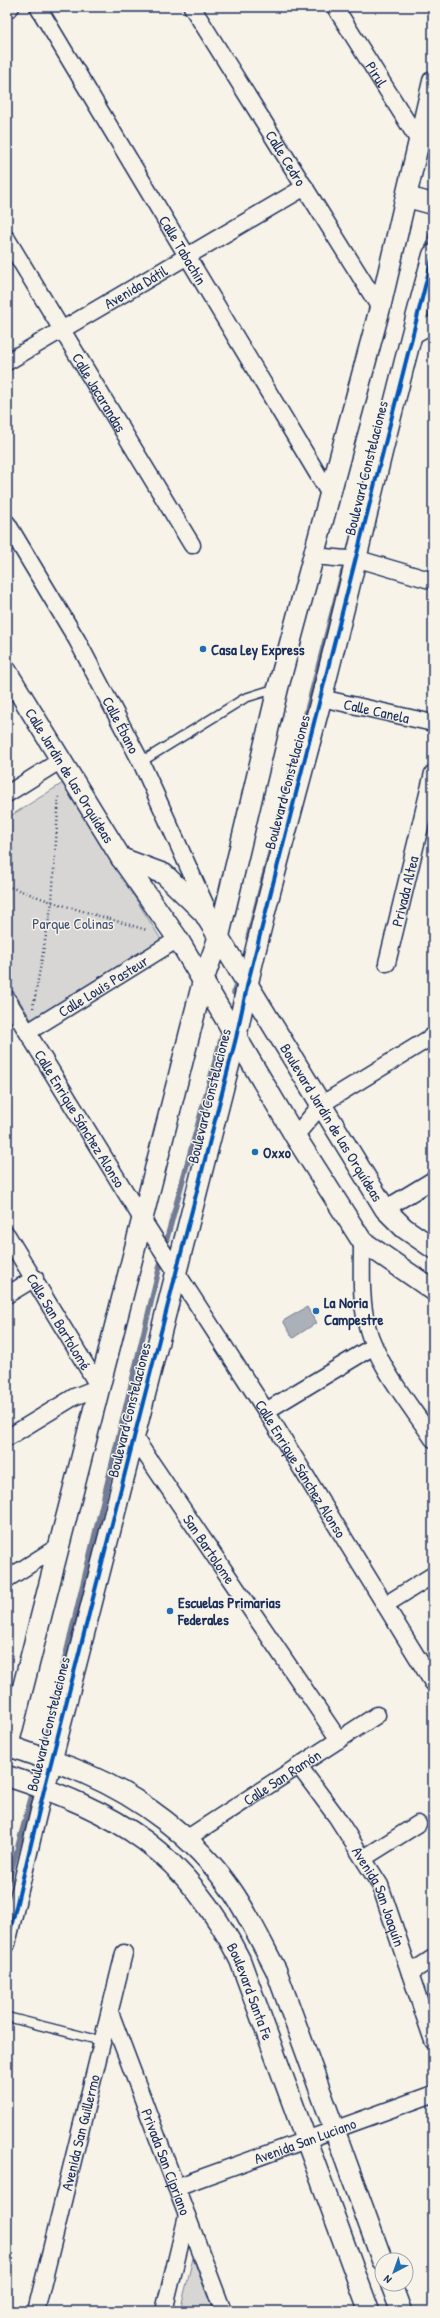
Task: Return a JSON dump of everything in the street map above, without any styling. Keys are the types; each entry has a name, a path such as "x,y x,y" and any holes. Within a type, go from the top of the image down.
{"street":[{"path":"7,10 12,7"},
{"name":"Calle Tabachín","path":"38,7 329,492"},
{"name":"Calle Cedro","path":"192,7 380,308"},
{"name":"Pirul","path":"335,7 419,141"},
{"name":"Boulevard Constelaciones","path":"10,1747 99,1387 203,981 219,936 278,688 318,556 329,492 380,308 433,81"},
{"name":"Avenida Dátil","path":"7,362 305,187"},
{"path":"407,197 433,204"},
{"name":"Calle Jacarandas","path":"7,239 192,544"},
{"name":"Boulevard Constelaciones","path":"7,1944 47,1759 177,1273 236,1038 248,982 321,698 352,559 433,255"},
{"path":"410,337 433,324"},
{"name":"Calle Ébano","path":"7,523 77,640 141,762 219,936"},
{"path":"318,556 352,559 433,581"},
{"name":"Calle Jardín de las Orquídeas","path":"7,672 122,858 178,939 236,1038"},
{"name":"Calle Canela","path":"321,698 433,723"},
{"path":"7,794 61,760"},
{"name":"Privada Altea","path":"387,963 433,773"},
{"name":"Calle Jardín de las Orquídeas","path":"122,858 164,874 204,913 248,982"},
{"name":"Calle Louis Pasteur","path":"28,1032 178,939"},
{"name":"Boulevard Jardín de las Orquídeas","path":"248,982 385,1209 404,1228 433,1248"},
{"name":"Calle Enrique Sánchez Alonso","path":"7,999 142,1219 266,1411 433,1683"},
{"path":"295,1136 322,1104 433,1036"},
{"path":"236,1038 295,1136 362,1241 433,1290"},
{"path":"385,1209 433,1180"},
{"name":"Calle San Bartolomé","path":"7,1235 99,1387"},
{"path":"362,1241 362,1295 367,1326 374,1346 384,1365 433,1440"},
{"path":"7,1295 34,1278"},
{"path":"266,1411 374,1346"},
{"path":"7,1438 74,1397 99,1387"},
{"name":"San Bartolome","path":"134,1437 339,1740"},
{"path":"7,1579 59,1546"},
{"path":"385,1605 433,1575"},
{"name":"Calle San Ramón","path":"186,1839 377,1715"},
{"name":"Boulevard Santa Fe","path":"10,1747 47,1759 115,1788 161,1817 186,1839 230,1887 254,1928 284,1989 379,2252"},
{"name":"Avenida San Joaquín","path":"299,1766 336,1816 380,1885 433,2040"},
{"name":"Boulevard Santa Fe","path":"11,1777 99,1812 144,1838 178,1869 206,1902 240,1960 369,2311"},
{"path":"364,1858 418,1824"},
{"name":"Avenida San Guillermo","path":"36,2311 124,1953"},
{"path":"410,1973 433,1958"},
{"name":"Privada San Cipriano","path":"110,2012 223,2311"},
{"name":"Avenida San Luciano","path":"176,2187 433,2094"},
{"path":"164,2311 187,2216"},
{"path":"394,2292 401,2311"}],"lane":[{"path":"141,762 245,698 278,688"},
{"path":"7,2017 102,2041"}],"path":[{"path":"28,1032 52,902 59,792"},
{"path":"7,886 52,902 149,930"}],"green space":[{"name":"Parque Colinas","path":"63,783 164,944 36,1027 7,981 7,818"},
{"path":"193,2258 213,2311 180,2311"}],"shaded area":[{"path":"307,1307 316,1323 293,1338 283,1321"}],"waterway":[{"path":"426,253 433,226"},
{"path":"248,938 343,571"},
{"path":"234,993 238,977"},
{"path":"164,1249 222,1036"},
{"path":"7,1886 32,1795 162,1257"}],"cycle path":[{"path":"7,1944 44,1790 236,1038 248,982 433,255"}],"place":[{"name":"Casa Ley Express","path":"203,649"},
{"name":"Oxxo","path":"255,1152"},
{"name":"La Noria Campestre","path":"316,1311"},
{"name":"Escuelas Primarias Federales","path":"170,1611"}]}
